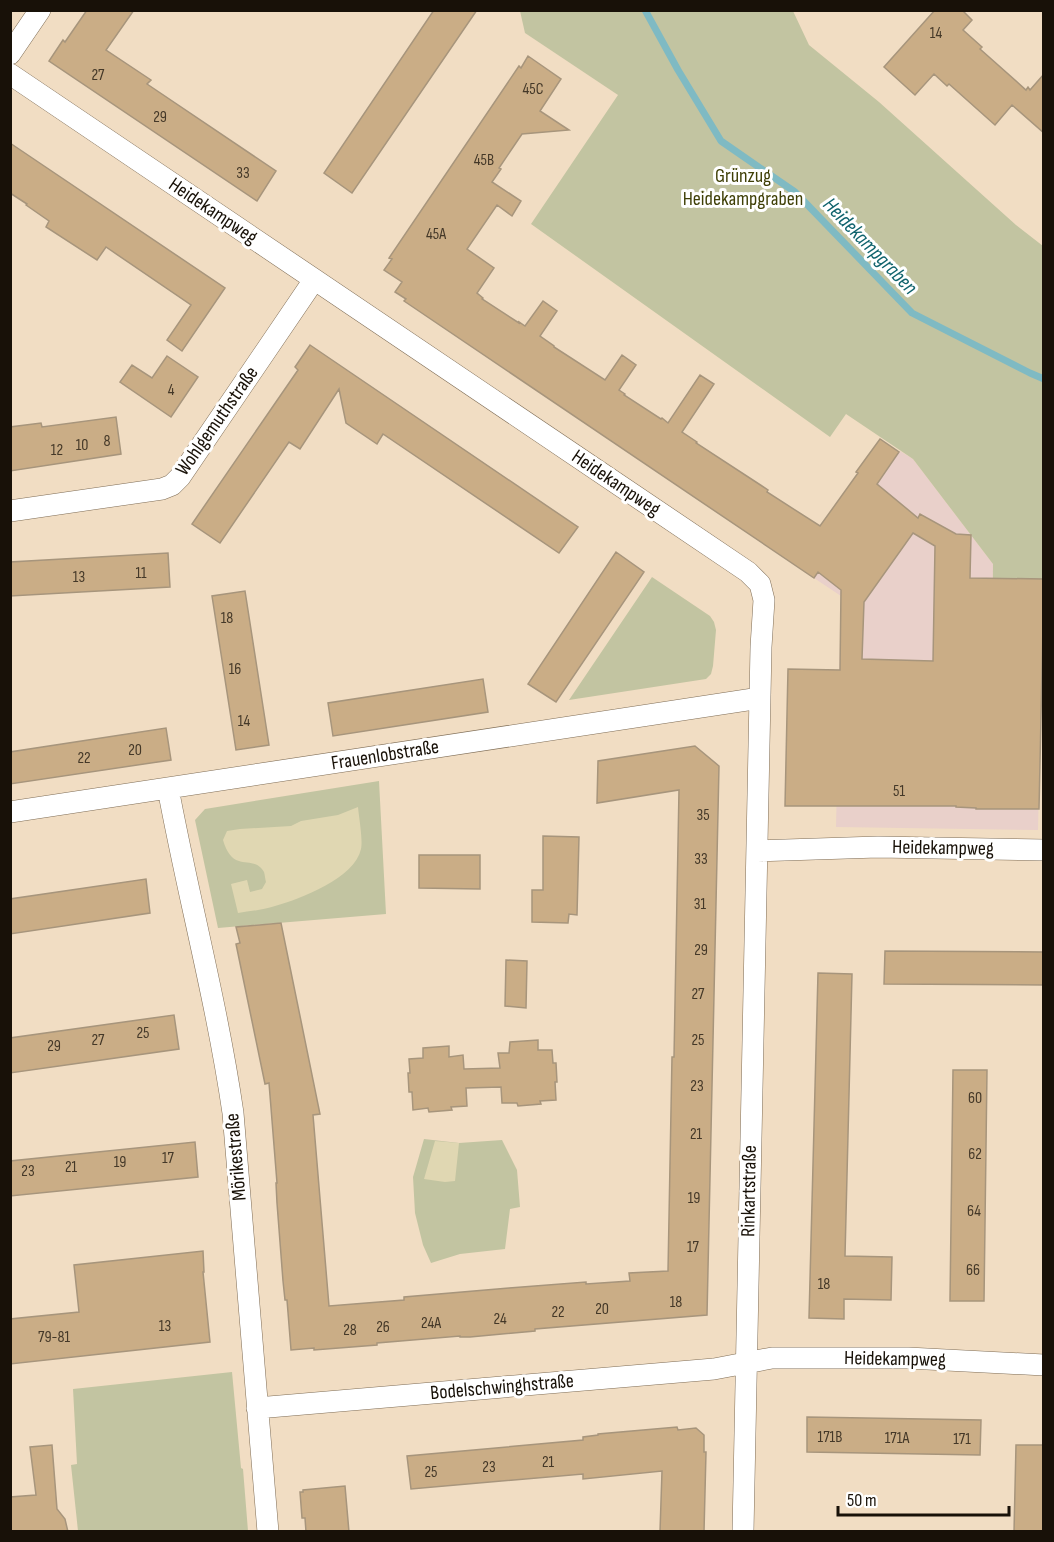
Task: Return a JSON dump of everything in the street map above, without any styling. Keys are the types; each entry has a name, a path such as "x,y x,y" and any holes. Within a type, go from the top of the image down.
{"street":[{"path":"10,54 40,10"},
{"name":"Heidekampweg","path":"10,74 748,572 760,584 764,600 758,851 878,847 1044,850"},
{"name":"Wohlgemuthstraße","path":"10,511 162,489 172,485 180,477 314,280"},
{"name":"Frauenlobstraße","path":"10,812 760,698"},
{"name":"Mörikestraße","path":"168,788 208,978 233,1113 268,1532"},
{"name":"Rinkartstraße","path":"743,1532 758,851"},
{"name":"Heidekampweg","path":"746,1363 772,1359 908,1358 1044,1365"},
{"name":"Bodelschwinghstraße","path":"257,1408 714,1369 746,1363"}],"shaded area":[{"path":"900,451 913,459 993,564 992,653 1042,655 1038,830 836,827 841,596 814,578"}],"green space":[{"name":"Grünzug Heidekampgraben","path":"520,11 793,11 809,45 879,102 1016,225 1043,246 1043,579 1003,630 1043,631 1042,655 992,654 993,564 913,459 846,414 830,437 531,224 618,95 525,33"},
{"path":"652,577 710,616 714,622 716,630 711,674 706,679 569,700"},
{"path":"379,781 386,914 218,928 195,820 205,809"},
{"path":"424,1139 459,1143 502,1140 517,1170 520,1207 510,1209 505,1249 460,1254 431,1263 423,1245 415,1213 413,1177"},
{"path":"232,1372 248,1531 78,1531 71,1465 77,1464 73,1389"}],"sand":[{"path":"358,807 361,849 349,869 312,893 270,907 238,913 231,884 247,880 250,892 262,889 266,882 264,872 259,867 237,860 227,851 223,840 227,831 291,826 301,821 338,815"},
{"path":"435,1141 459,1143 455,1181 424,1179"}],"building":[{"path":"87,10 134,10 106,50 151,80 147,84 276,171 257,201 49,61"},
{"path":"434,10 477,10 352,193 324,173"},
{"path":"935,10 962,10 972,20 963,30 982,47 980,49 1026,90 1028,87 1030,90 1044,74 1044,133 1012,105 995,125 949,84 947,86 934,74 915,95 884,67"},
{"path":"528,56 561,79 540,111 569,130 522,134 499,168 501,169 492,182 521,201 512,216 497,205 467,249 494,268 477,293 482,299 525,326 543,301 557,311 540,336 605,380 622,355 636,365 619,390 668,423 700,375 714,384 682,432 820,526 880,439 899,452 877,484 918,518 920,514 956,534 971,535 970,578 1044,579 1039,809 976,809 956,806 785,806 788,669 840,670 841,590 818,572 814,578 404,301 406,299 395,292 402,282 384,270 392,259 389,258 519,66 521,68","holes":["913,533 935,546 933,661 862,659 864,602"]},
{"path":"10,143 225,288 182,351 167,340 191,305 106,247 97,260 46,227 49,221 10,193"},
{"path":"310,345 578,527 559,553 383,434 377,444 346,423 339,389 300,449 289,442 220,543 192,524 298,370 295,367"},
{"path":"167,356 198,377 171,417 120,382 132,365 152,378"},
{"path":"116,417 121,454 10,471 10,427 41,423 42,427"},
{"path":"616,552 644,572 556,702 528,684"},
{"path":"168,553 170,587 10,596 10,562"},
{"path":"245,591 269,745 236,750 212,596"},
{"path":"483,679 488,712 333,736 328,703"},
{"path":"166,728 171,760 10,784 10,752"},
{"path":"695,746 719,766 707,1315 535,1329 535,1331 470,1337 377,1343 377,1345 291,1350 283,1281 269,1083 265,1084 236,944 240,943 236,927 281,923 320,1114 313,1115 329,1306 509,1288 630,1281 629,1273 668,1271 679,790 597,803 598,761"},
{"path":"543,836 579,837 577,915 569,914 568,923 532,922 532,890 543,890"},
{"path":"419,855 480,855 480,889 419,888"},
{"path":"146,879 150,913 10,934 10,899"},
{"path":"885,951 1044,952 1044,985 884,984"},
{"path":"506,960 527,961 526,1008 505,1006"},
{"path":"818,973 852,974 845,1256 892,1257 891,1300 844,1299 844,1319 809,1318"},
{"path":"174,1015 179,1049 10,1073 10,1038"},
{"path":"538,1040 538,1050 552,1050 553,1063 556,1063 556,1100 518,1106 517,1103 502,1103 501,1087 466,1088 467,1106 429,1112 428,1108 413,1110 412,1092 409,1092 409,1059 423,1058 423,1048 449,1046 449,1057 463,1055 464,1069 500,1068 498,1053 509,1053 510,1042"},
{"path":"953,1070 987,1070 984,1301 950,1301"},
{"path":"195,1142 198,1177 10,1196 10,1161"},
{"path":"203,1251 210,1342 10,1364 10,1319 79,1312 74,1265"},
{"path":"807,1417 981,1420 980,1455 807,1452"},
{"path":"677,1427 678,1430 696,1428 704,1435 704,1452 706,1452 704,1532 660,1532 662,1471 583,1479 583,1474 411,1489 407,1456 583,1440 583,1437 598,1434"},
{"path":"52,1445 57,1509 65,1519 68,1532 10,1532 10,1497 36,1495 30,1447"},
{"path":"1016,1445 1044,1445 1044,1532 1014,1532"},
{"path":"345,1486 349,1532 306,1532 305,1518 302,1518 300,1492"}],"waterway":[{"name":"Heidekampgraben","path":"645,10 721,141 795,192 912,313 1044,379"}]}
